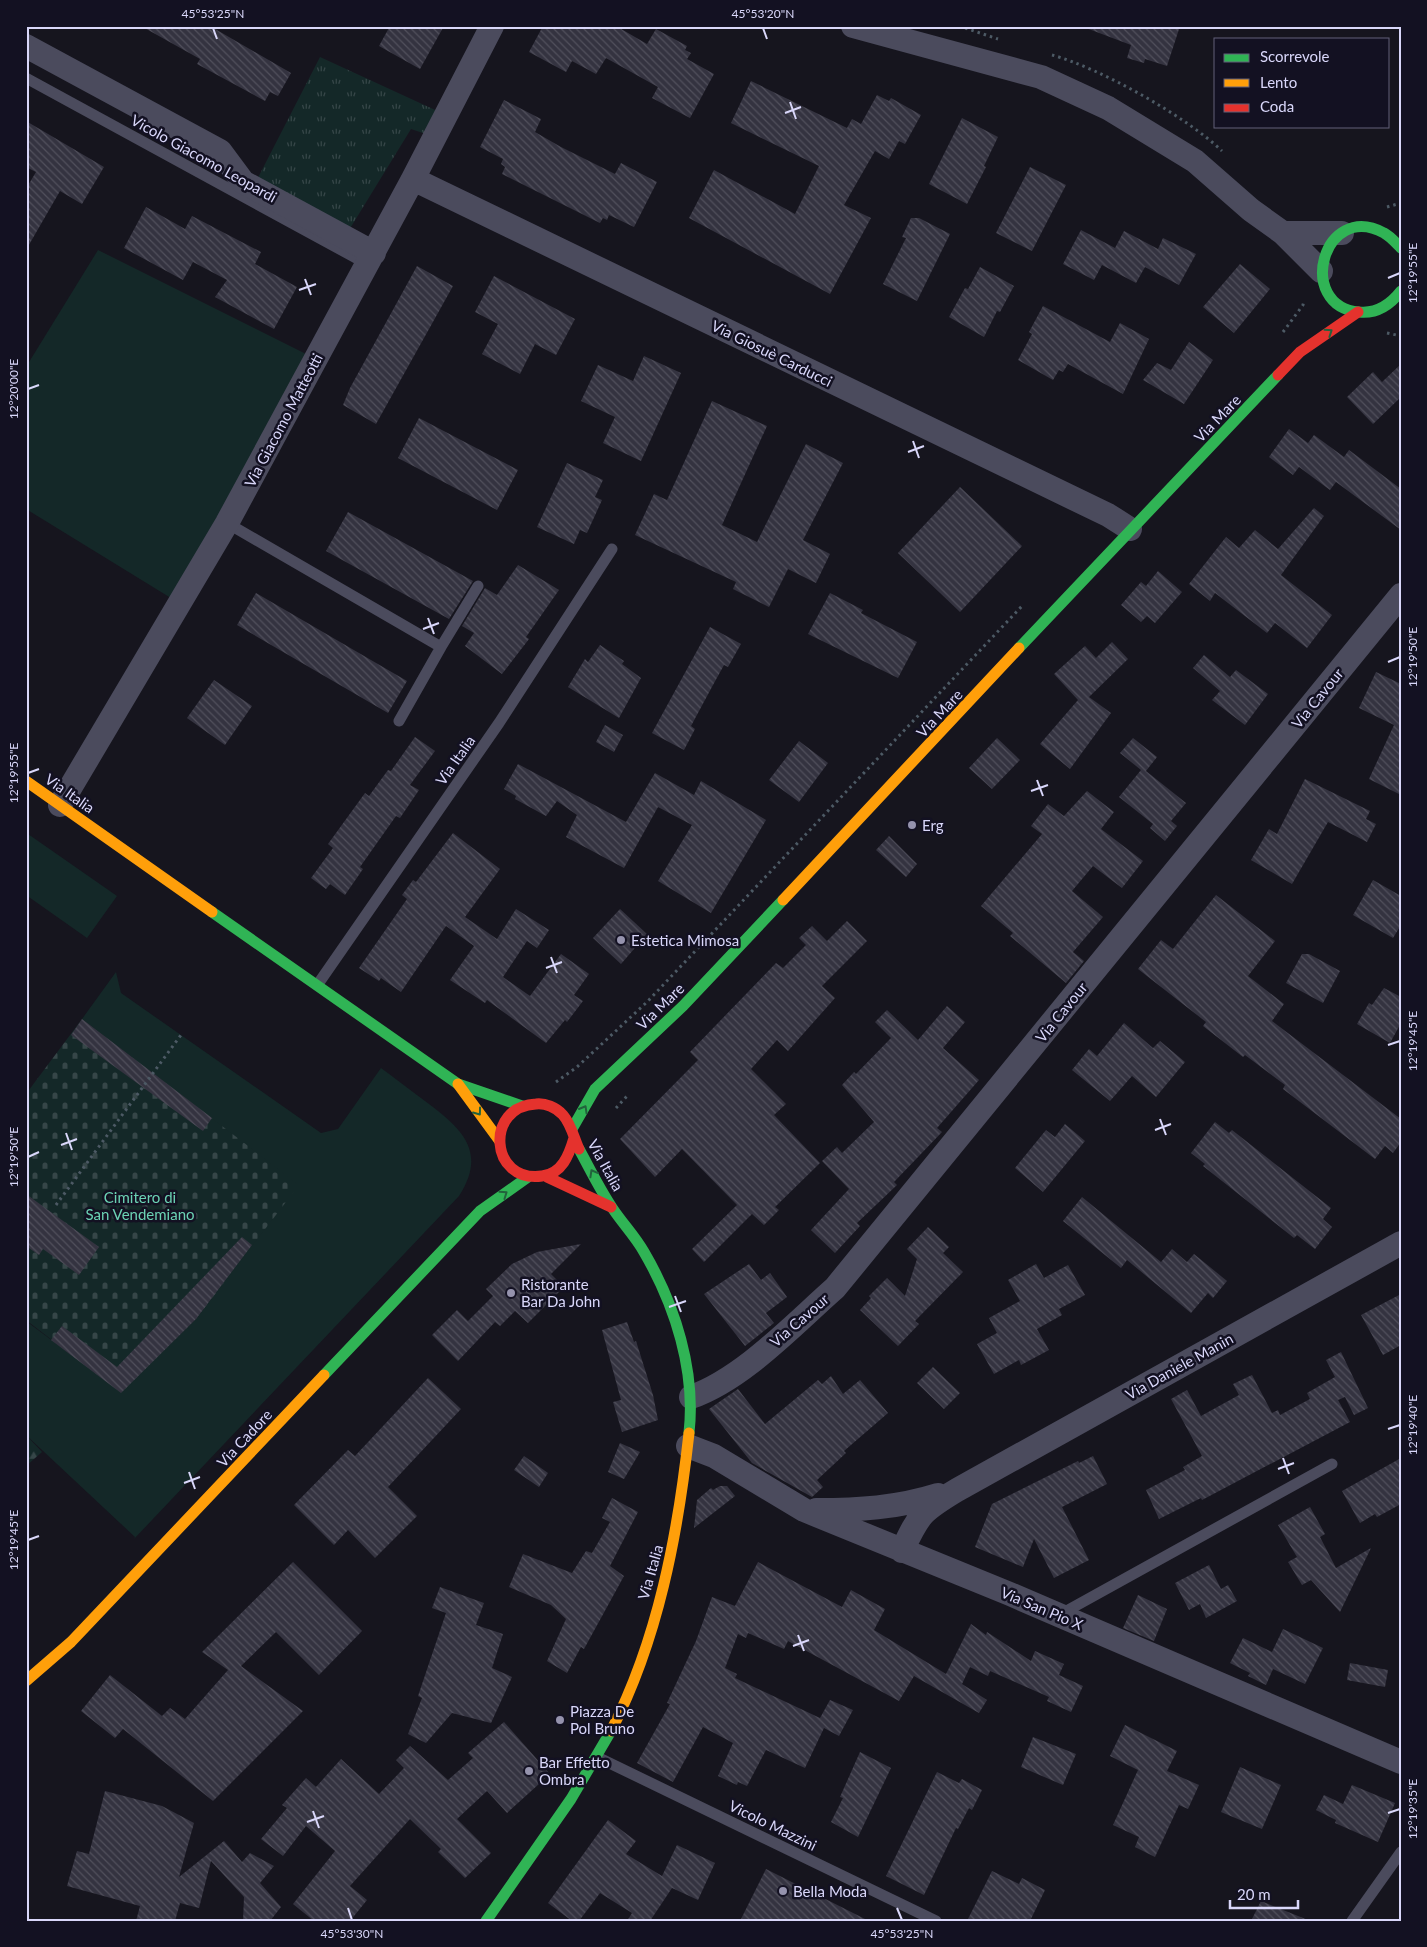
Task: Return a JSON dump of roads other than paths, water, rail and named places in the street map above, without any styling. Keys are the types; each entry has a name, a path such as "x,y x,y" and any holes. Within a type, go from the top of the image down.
{"main road":[{"path":"1380,230 1394,226"},
{"path":"1358,312 1346,309 1336,302 1324,288 1326,249 1342,233 1354,228 1367,227 1380,230 1392,238 1401,248"},
{"path":"1384,308 1401,291"},
{"name":"Via Mare","path":"573,1134 595,1089 689,999 938,737 1130,529 1300,352 1358,312 1371,312 1384,308"},
{"path":"1384,308 1401,313"},
{"name":"Via Mare","path":"1300,352 1312,327"},
{"name":"Via Italia","path":"26,781 458,1084 522,1106"},
{"name":"Via Italia","path":"458,1084 499,1140"},
{"name":"Via Mare","path":"549,1105 595,1089"},
{"path":"531,1103 549,1105 559,1111 573,1134 572,1151 567,1162 558,1171 546,1177 528,1177 518,1173 500,1160 499,1140 505,1120 522,1106 531,1103"},
{"name":"Via Italia","path":"486,1921 597,1757 615,1721 642,1653 674,1544 688,1446 691,1396 676,1329 660,1283 644,1251 611,1207 573,1134"},
{"name":"Via Cadore","path":"26,1681 71,1642 480,1211 528,1177"},
{"name":"Via Italia","path":"546,1177 611,1207"},
{"name":"Via Cadore","path":"480,1211 487,1193"}],"street":[{"name":"Via Giacomo Matteotti","path":"60,805 227,522 413,179 492,26"},
{"path":"853,26 1041,77 1108,108 1195,161 1251,210 1283,233 1324,288"},
{"path":"26,46 220,151 243,182 370,258"},
{"name":"Via Giosuè Carducci","path":"413,179 1108,515 1130,529"},
{"path":"1283,233 1342,233"},
{"name":"Via Cavour","path":"691,1396 713,1389 742,1370 835,1288 1401,595"},
{"name":"Via Daniele Manin","path":"902,1551 914,1523 926,1508 1401,1243"},
{"name":"Via San Pio X","path":"688,1446 714,1456 804,1510 1059,1615 1401,1762"},
{"name":"Via Daniele Manin","path":"804,1510 862,1510 907,1505 956,1490"},
{"path":"873,1538 873,1528 884,1514 907,1505"}],"lane":[{"name":"Vicolo Giacomo Leopardi","path":"26,78 370,258"},
{"path":"227,522 441,647"},
{"name":"Via Italia","path":"318,984 499,723 612,549"},
{"path":"399,721 478,586"},
{"path":"1059,1615 1332,1464"},
{"name":"Vicolo Mazzini","path":"597,1757 936,1921"},
{"path":"1352,1921 1401,1852"}],"place":[{"name":"Erg","path":"912,825"},
{"name":"Estetica Mimosa","path":"621,940"},
{"name":"Ristorante Bar Da John","path":"511,1293"},
{"name":"Piazza De Pol Bruno","path":"560,1720"},
{"name":"Bar Effetto Ombra","path":"529,1771"},
{"name":"Bella Moda","path":"783,1891"}],"park label":[{"name":"Cimitero di San Vendemiano","path":"140,1206"}]}
